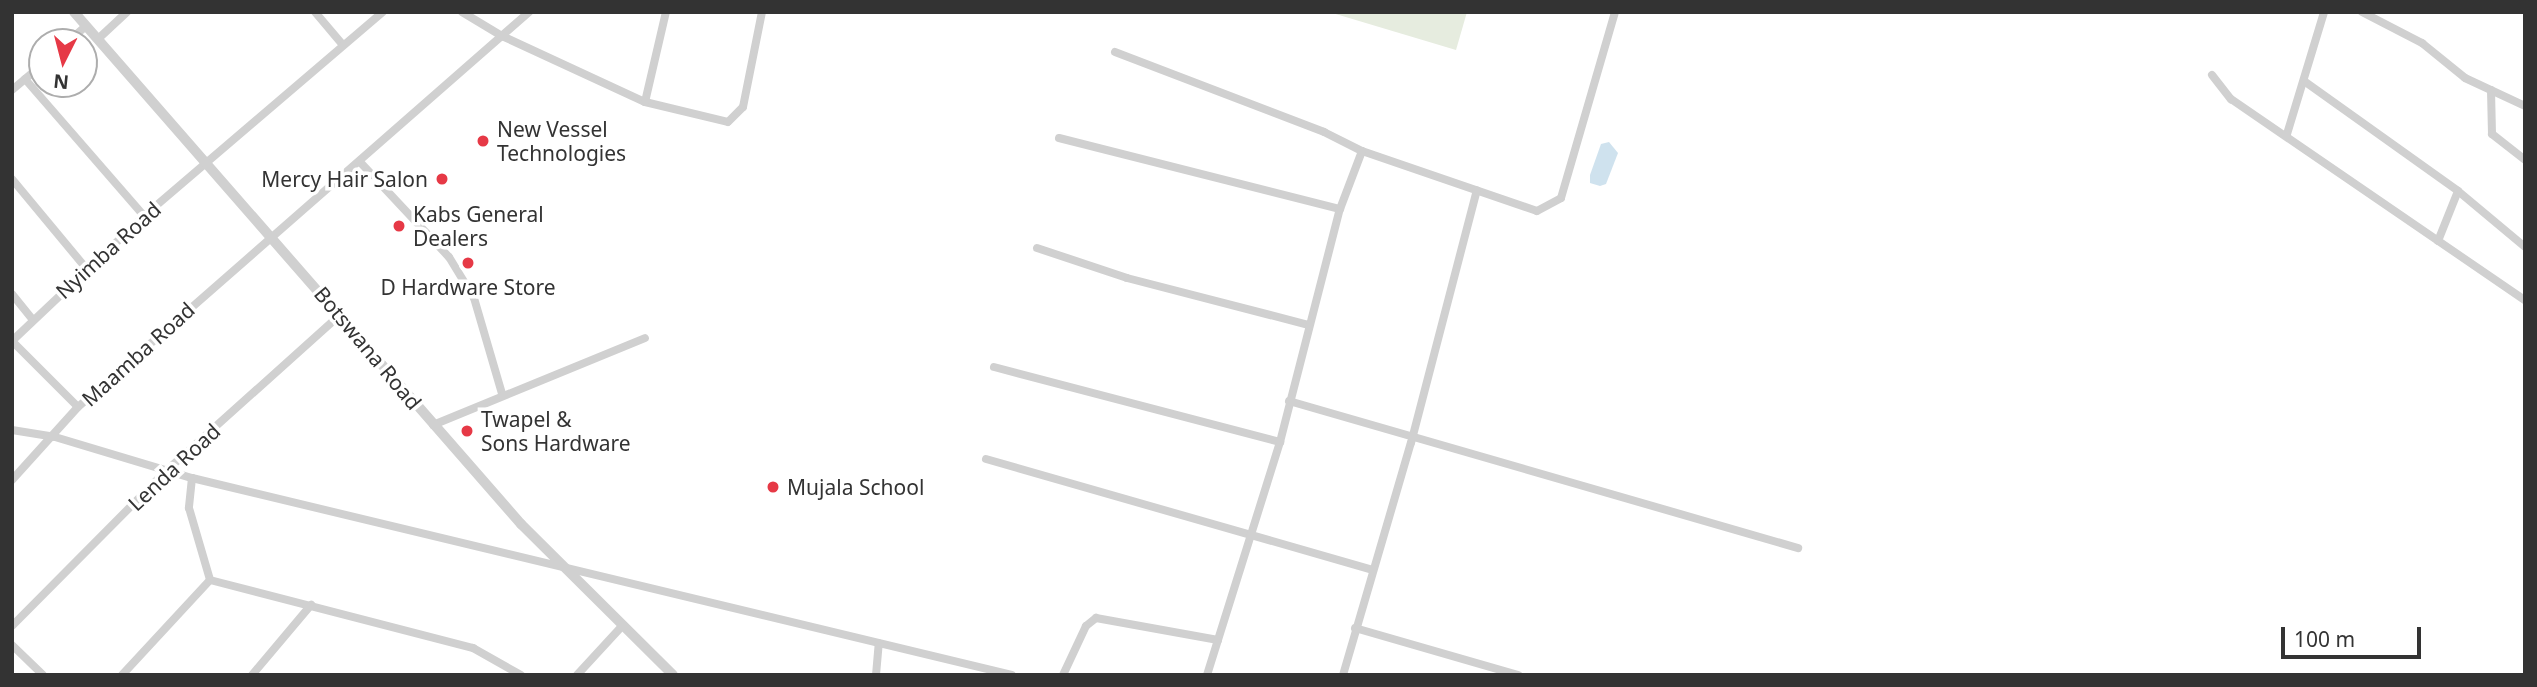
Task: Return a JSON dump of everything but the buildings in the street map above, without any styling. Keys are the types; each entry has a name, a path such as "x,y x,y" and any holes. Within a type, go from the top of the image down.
{"street":[{"name":"Botswana Road","path":"74,12 86,26"},
{"path":"98,39 127,12"},
{"path":"315,12 343,45"},
{"name":"Nyimba Road","path":"12,341 86,268 144,216 383,12"},
{"path":"462,12 502,36 645,102 714,121 736,118 743,107 762,12"},
{"name":"Maamba Road","path":"12,480 55,437 78,407 529,12"},
{"path":"645,102 666,12"},
{"path":"1115,52 1325,132 1362,151 1537,211 1561,198 1615,12"},
{"path":"2287,134 2324,12"},
{"path":"2362,12 2422,43 2452,70 2525,106"},
{"name":"Botswana Road","path":"98,39 341,314 433,425 559,564 673,675"},
{"path":"2212,75 2231,99 2287,134 2525,300"},
{"path":"12,90 28,77"},
{"path":"25,79 144,216"},
{"path":"2304,81 2458,191 2525,247"},
{"path":"2491,90 2492,134 2525,160"},
{"path":"1059,138 1340,209"},
{"path":"1208,675 1280,442 1340,209 1362,151"},
{"path":"360,162 455,268 474,298 502,394"},
{"path":"12,179 86,268"},
{"path":"1343,675 1413,434 1477,190"},
{"path":"2438,241 2458,191"},
{"path":"1037,248 1127,278 1308,325"},
{"path":"12,294 33,320"},
{"name":"Lenda Road","path":"12,626 166,471 341,314"},
{"path":"433,425 502,394 645,338"},
{"path":"12,341 78,407"},
{"path":"994,367 1280,442"},
{"path":"1289,401 1413,434 1798,548"},
{"path":"12,430 55,437 192,478 559,564 1012,675"},
{"path":"986,458 1039,477 1372,570"},
{"path":"192,478 189,508 210,580"},
{"path":"210,580 473,648 521,675"},
{"path":"122,675 210,580"},
{"path":"251,675 311,605"},
{"path":"1063,675 1086,626 1096,618 1218,640"},
{"path":"577,675 622,626"},
{"path":"1355,628 1518,675"},
{"path":"876,675 879,643"},
{"path":"12,645 43,675"}],"shaded area":[{"path":"1329,12 1467,12 1456,50"}],"water":[{"path":"1609,142 1618,153 1606,184 1600,186 1590,183 1590,175 1601,144"}],"place":[{"name":"New Vessel Technologies","path":"483,141"},
{"name":"Mercy Hair Salon","path":"442,179"},
{"name":"Kabs General Dealers","path":"399,226"},
{"name":"D Hardware Store","path":"468,263"},
{"name":"Twapel & Sons Hardware","path":"467,431"},
{"name":"Mujala School","path":"773,487"}]}
